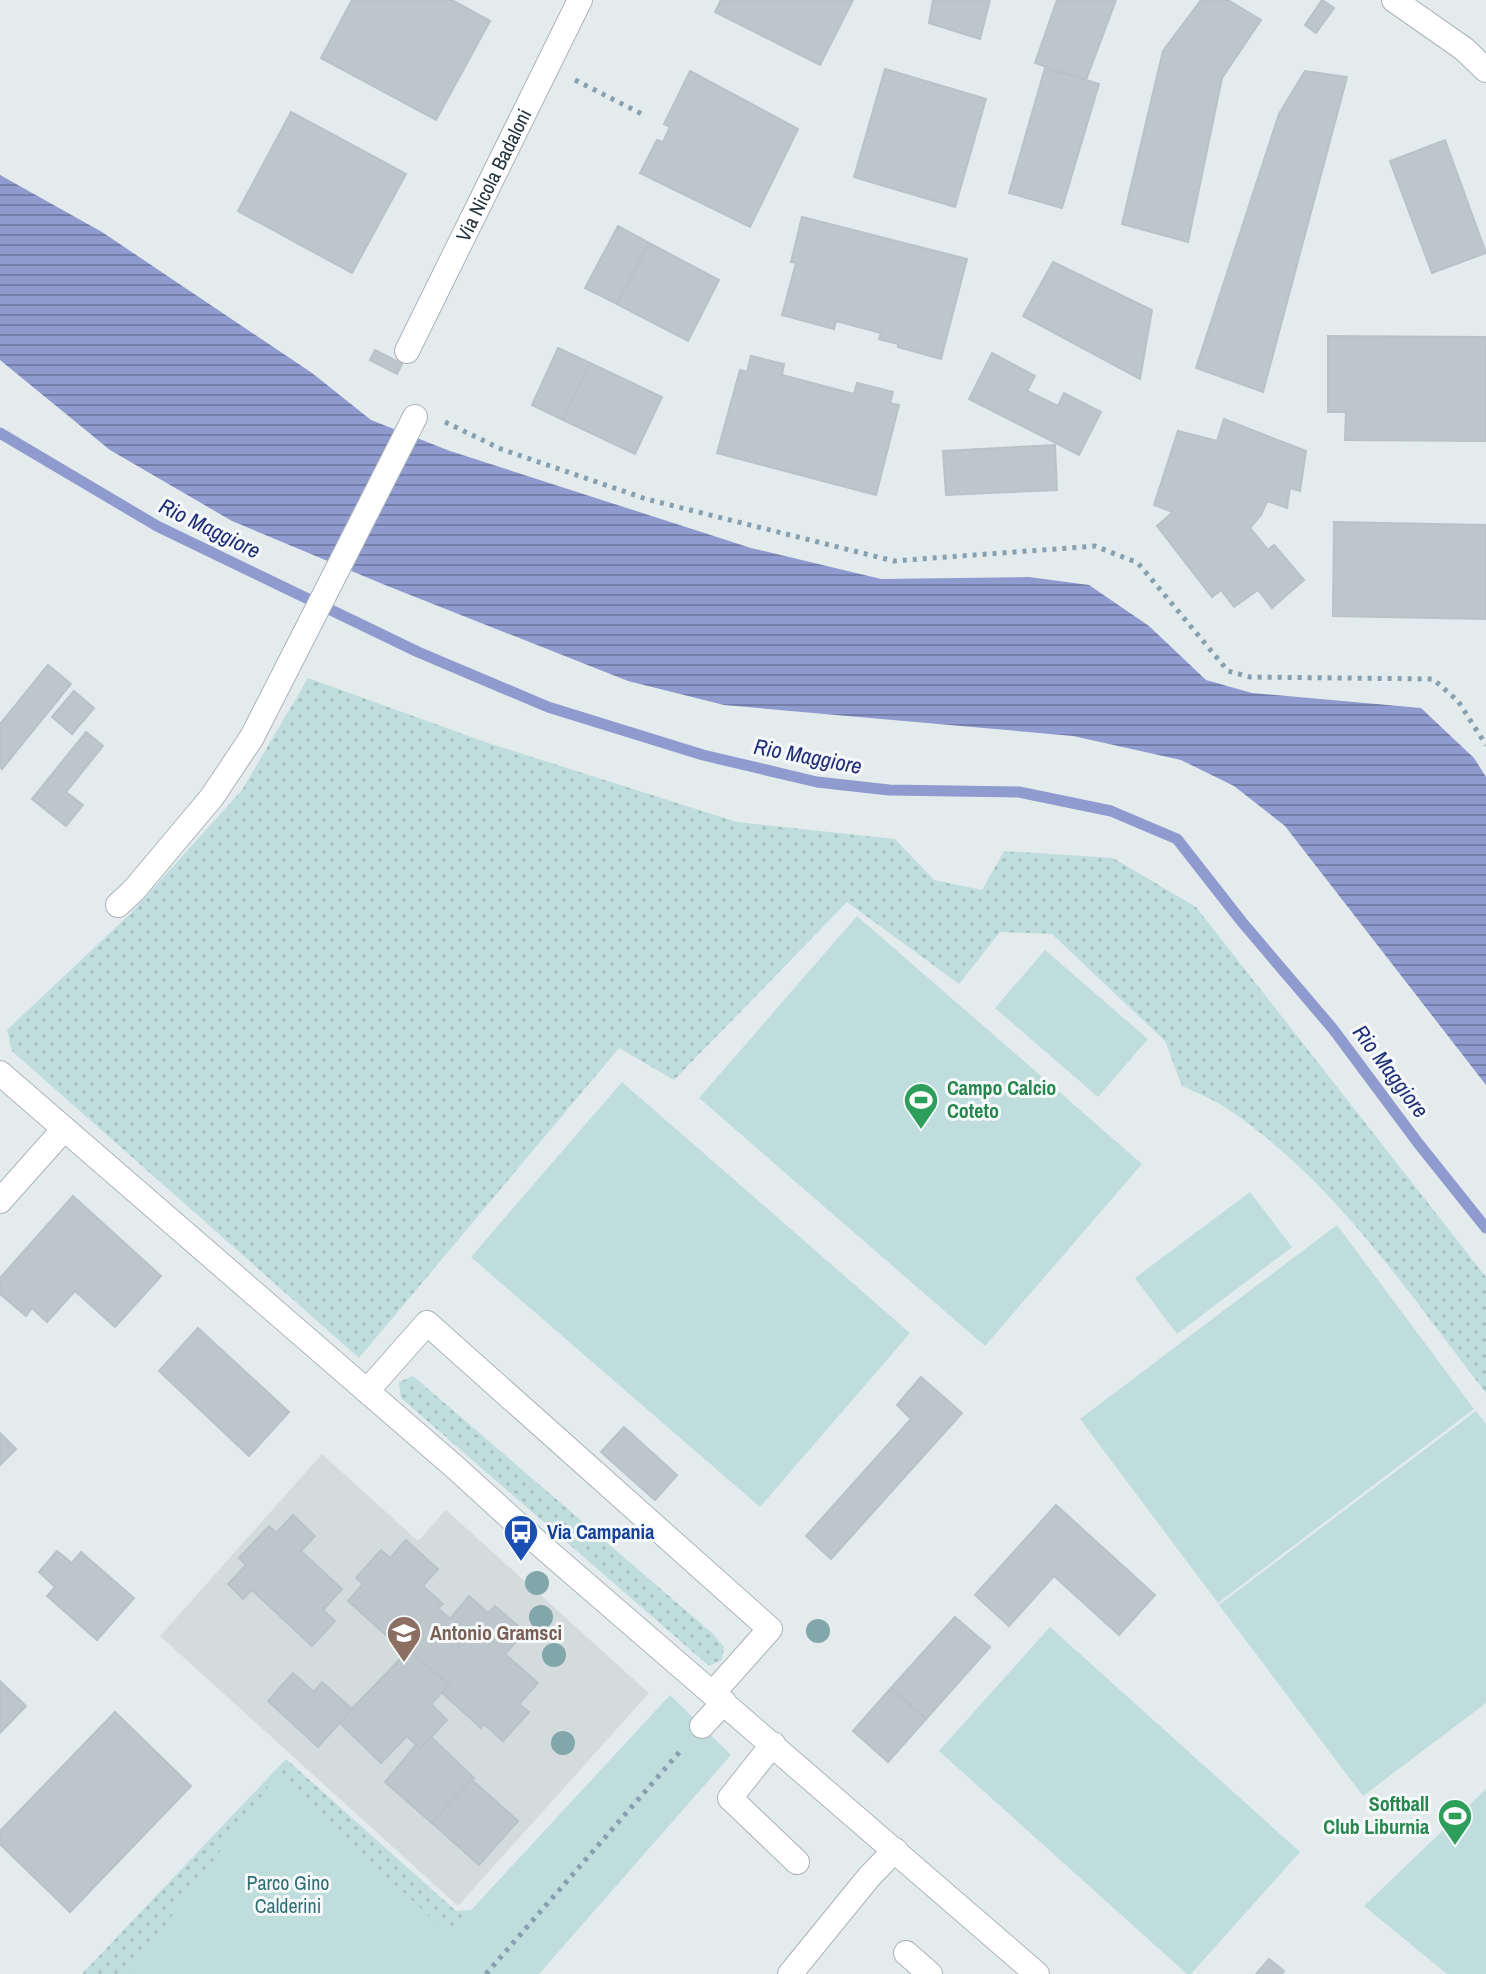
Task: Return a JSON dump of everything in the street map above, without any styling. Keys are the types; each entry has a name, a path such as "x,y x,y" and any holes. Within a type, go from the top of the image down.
{"street":[{"name":"Via Nicola Badaloni","path":"407,351 580,0"},
{"path":"1394,0 1482,61"},
{"path":"118,905 212,797 252,737 415,417"},
{"path":"0,1073 1037,1974"},
{"path":"0,1201 64,1129"},
{"path":"367,1391 427,1323 770,1629 719,1697 702,1726"},
{"path":"773,1744 730,1798 797,1862"},
{"path":"790,1974 895,1850"},
{"path":"906,1953 930,1974"}],"path":[{"path":"575,80 646,116"},
{"path":"464,431 501,449 646,499 894,561 1095,546 1138,563 1228,671 1250,677 1433,679 1458,701 1486,745"},
{"path":"486,1974 702,1726"}],"shaded area":[{"name":"Antonio Gramsci","path":"322,1454 418,1541 446,1510 649,1693 458,1906 160,1636"}],"green space":[{"path":"308,678 488,743 737,822 895,839 934,880 982,890 1004,851 1113,858 1196,907 1486,1277 1486,1393 1398,1278 1335,1203 1265,1137 1221,1105 1182,1086 1165,1041 1052,934 1000,932 959,984 847,902 674,1080 619,1048 359,1358 12,1051 7,1030 131,913 242,790"},
{"name":"Campo Calcio Coteto","path":"857,916 1142,1164 985,1346 699,1098"},
{"path":"1045,950 1148,1039 1098,1097 995,1008"},
{"path":"622,1082 910,1333 760,1507 471,1257"},
{"path":"1250,1192 1292,1247 1177,1334 1135,1278"},
{"path":"1337,1225 1474,1409 1218,1603 1080,1419"},
{"path":"413,1376 712,1633 724,1647 722,1660 709,1666 401,1398 399,1382"},
{"path":"1476,1411 1486,1424 1486,1703 1363,1796 1219,1605"},
{"path":"1050,1627 1300,1852 1191,1974 1187,1974 939,1751"},
{"name":"Parco Gino Calderini","path":"670,1695 731,1755 539,1974 129,1974 276,1776 449,1934"},
{"path":"286,1759 456,1911 484,1909 486,1928 278,1974 82,1974"},
{"name":"Softball Club Liburnia","path":"1486,1789 1486,1974 1447,1974 1364,1906"}],"water":[{"path":"0,175 102,232 312,373 371,420 450,451 751,548 881,579 1029,577 1089,585 1149,626 1206,680 1252,693 1421,708 1474,758 1486,777 1486,1085 1285,826 1234,786 1181,760 1073,736 724,705 628,681 232,521 110,450 0,360"}],"building":[{"path":"352,0 452,0 490,21 436,120 321,58"},
{"path":"721,0 853,0 820,65 715,12"},
{"path":"933,0 990,0 980,39 929,23"},
{"path":"1057,0 1116,0 1086,80 1035,63"},
{"path":"1201,0 1228,0 1261,20 1222,78 1188,242 1122,224 1163,51"},
{"path":"1322,0 1334,8 1316,33 1305,25"},
{"path":"1045,68 1099,84 1062,208 1009,193"},
{"path":"885,69 986,99 955,207 854,177"},
{"path":"690,71 798,129 750,227 640,173 657,140 663,142 670,127 664,124"},
{"path":"1305,71 1347,77 1263,392 1196,368 1279,114"},
{"path":"291,112 406,174 352,273 238,211"},
{"path":"1445,140 1486,253 1432,273 1390,161"},
{"path":"802,217 967,259 941,359 879,339 881,333 836,321 834,329 782,315 796,263 791,262"},
{"path":"618,226 649,243 617,304 585,288"},
{"path":"649,243 719,280 688,341 617,304"},
{"path":"1053,262 1152,310 1140,379 1023,316"},
{"path":"1328,336 1486,337 1486,441 1345,440 1346,412 1328,412"},
{"path":"558,348 590,363 563,420 532,405"},
{"path":"375,350 402,364 397,374 370,360"},
{"path":"992,353 1035,376 1027,391 1058,406 1064,393 1101,412 1079,455 969,399"},
{"path":"751,356 784,364 782,375 854,394 857,383 893,392 890,403 899,405 876,495 717,453 740,370 747,372"},
{"path":"590,363 662,397 635,454 563,420"},
{"path":"1224,419 1306,451 1300,491 1290,488 1287,508 1267,501 1250,528 1268,550 1274,545 1304,580 1272,608 1258,590 1234,607 1221,590 1212,597 1157,526 1173,512 1154,505 1178,431 1217,441"},
{"path":"1055,445 1057,490 946,495 943,451"},
{"path":"1334,522 1486,525 1486,619 1333,616"},
{"path":"48,665 71,684 2,769 0,724"},
{"path":"74,691 94,708 72,734 52,717"},
{"path":"86,732 103,746 66,792 83,805 66,826 32,799"},
{"path":"73,1196 161,1276 115,1327 75,1291 47,1322 32,1308 26,1316 0,1294 0,1278"},
{"path":"198,1328 289,1412 249,1456 159,1371"},
{"path":"921,1377 962,1413 831,1559 806,1536 911,1419 897,1405"},
{"path":"624,1427 677,1475 655,1500 601,1452"},
{"path":"0,1433 16,1449 0,1465"},
{"path":"1056,1505 1155,1595 1119,1635 1054,1576 1009,1626 975,1595"},
{"path":"293,1515 315,1536 301,1551 342,1589 323,1610 335,1621 312,1646 252,1590 243,1599 228,1584 246,1565 239,1558 269,1526 276,1533"},
{"path":"406,1540 438,1569 423,1586 443,1604 438,1608 450,1619 469,1596 488,1613 495,1606 525,1632 505,1654 538,1683 519,1704 529,1712 503,1741 484,1724 481,1728 442,1693 449,1685 409,1650 406,1653 348,1601 363,1584 356,1578 381,1550 390,1558"},
{"path":"57,1551 72,1563 81,1552 134,1598 97,1640 47,1596 55,1587 39,1572"},
{"path":"955,1617 990,1647 926,1719 891,1688"},
{"path":"409,1650 449,1685 431,1704 447,1720 420,1749 407,1736 381,1763 339,1722"},
{"path":"293,1673 314,1692 322,1682 352,1709 318,1747 268,1701"},
{"path":"0,1681 26,1706 0,1733"},
{"path":"891,1688 926,1719 888,1762 853,1731"},
{"path":"115,1712 191,1786 70,1912 0,1844 0,1831"},
{"path":"431,1737 474,1778 432,1823 385,1782 416,1745 420,1749"},
{"path":"471,1779 518,1821 479,1865 432,1823"},
{"path":"1269,1959 1284,1971 1282,1974 1256,1974"}],"waterway":[{"name":"Rio Maggiore","path":"0,433 157,526 418,652 548,707 703,755 817,782 889,790 1019,792 1111,811 1177,839 1242,922 1333,1029 1486,1228"}],"place":[{"name":"Campo Calcio Coteto","path":"921,1131"},
{"name":"Via Campania","path":"521,1563"},
{"name":"Antonio Gramsci","path":"404,1664"},
{"name":"Softball Club Liburnia","path":"1455,1847"}]}
